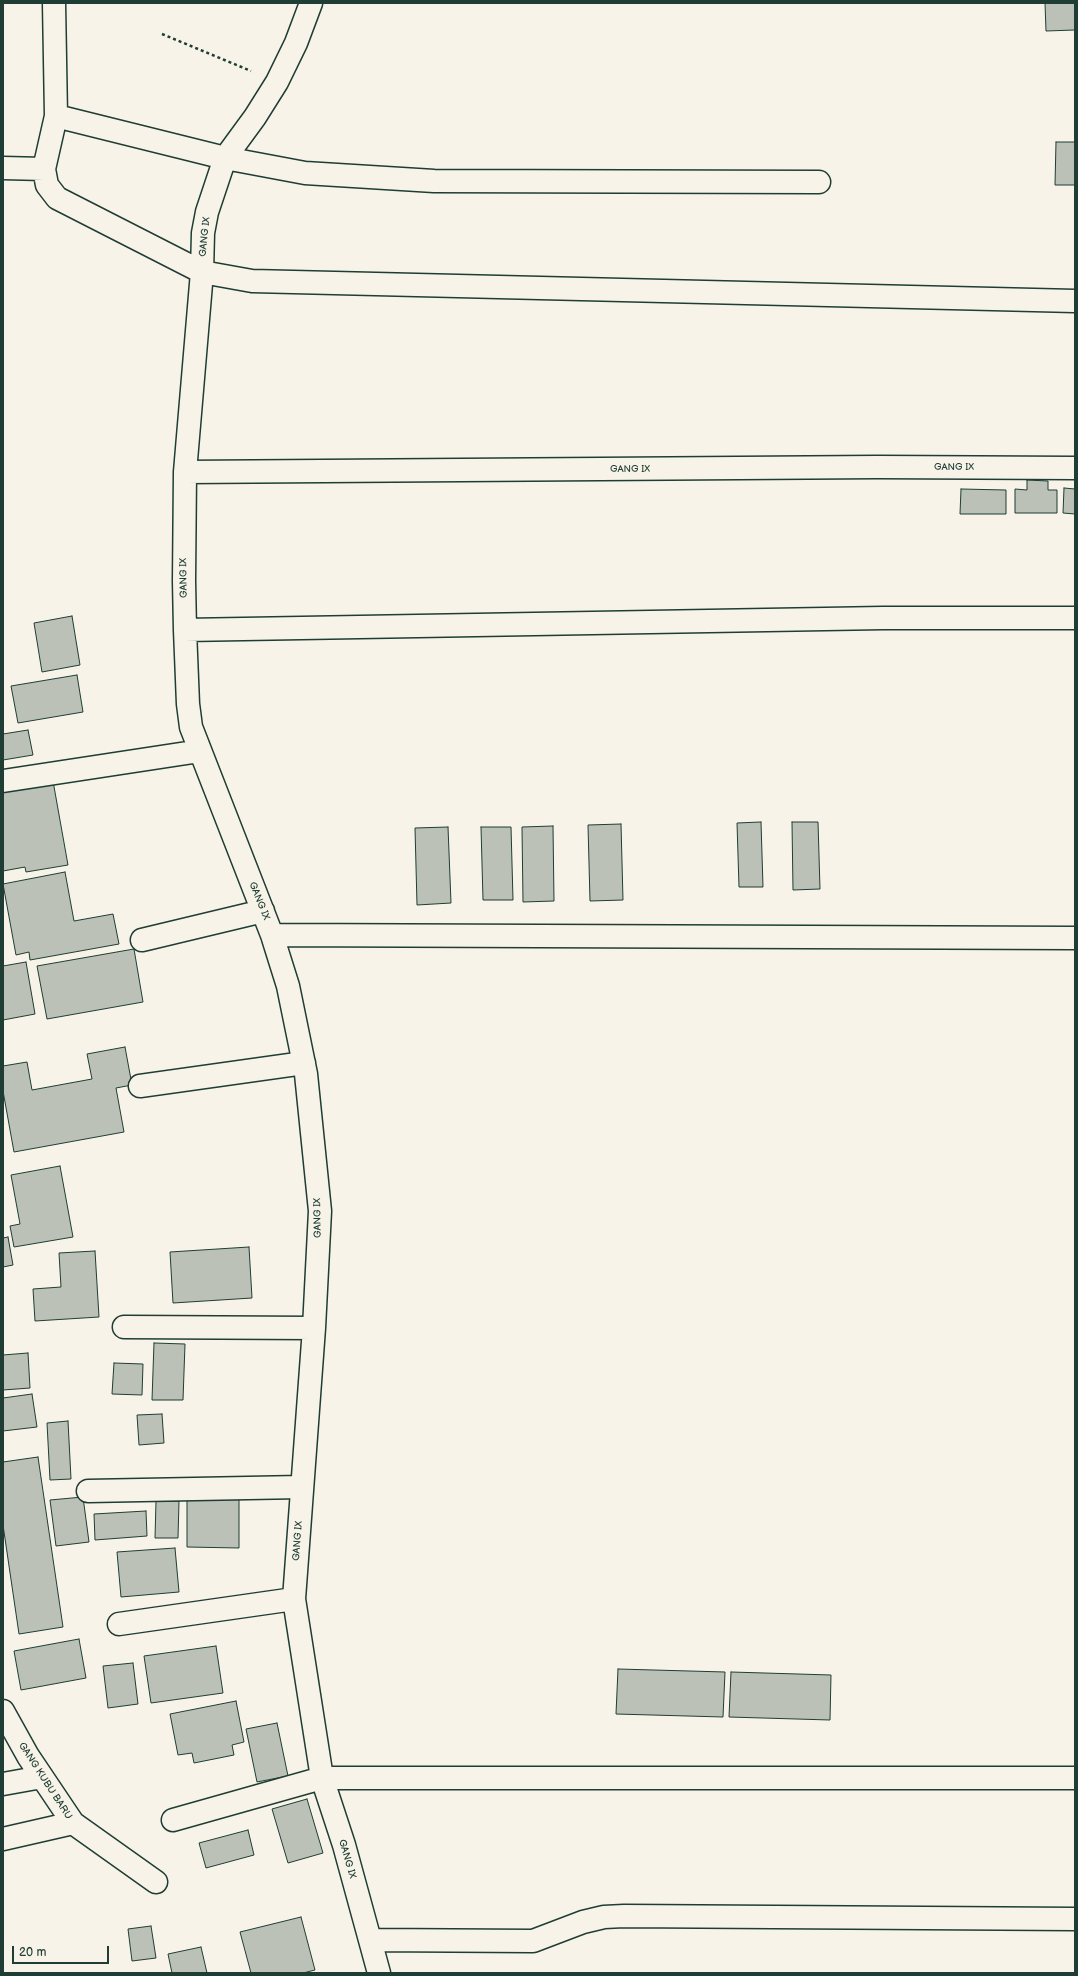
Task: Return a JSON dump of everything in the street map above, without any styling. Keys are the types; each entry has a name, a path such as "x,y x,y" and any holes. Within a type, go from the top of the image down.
{"street":[{"path":"54,3 56,116 44,169 47,185 57,198 202,272 252,281 1075,301"},
{"name":"GANG IX","path":"310,3 296,43 277,82 255,117 225,158 203,233 202,272 185,472 185,630 188,704 191,727 272,935 288,986 304,1063 320,1211 314,1328 301,1487 294,1599 322,1778 344,1845 379,1973"},
{"path":"56,116 225,158 305,173 434,181 819,182"},
{"path":"3,168 44,169"},
{"name":"GANG IX","path":"185,472 877,467 1075,468"},
{"path":"185,630 883,618 1075,618"},
{"path":"3,782 200,751"},
{"path":"142,940 263,911"},
{"path":"272,935 1075,938"},
{"path":"140,1086 304,1063"},
{"path":"124,1327 314,1328"},
{"path":"88,1491 301,1487"},
{"path":"119,1624 294,1599"},
{"name":"GANG KUBU BARU","path":"3,1711 28,1756 73,1823 156,1882"},
{"path":"3,1784 42,1777"},
{"path":"173,1820 322,1778 1075,1778"},
{"path":"3,1839 73,1823"},
{"path":"370,1940 532,1941 583,1922 604,1917 624,1916 1075,1919"}],"path":[{"path":"162,34 277,82"}],"building":[{"path":"1045,3 1075,3 1075,30 1046,31"},
{"path":"1056,142 1075,142 1075,185 1055,185"},
{"path":"1027,480 1048,481 1048,490 1057,490 1057,513 1015,513 1015,489 1027,490"},
{"path":"1064,488 1075,489 1075,514 1063,513"},
{"path":"961,489 1006,490 1006,514 960,514"},
{"path":"72,616 80,665 42,672 34,623"},
{"path":"77,675 83,712 18,723 11,686"},
{"path":"28,730 33,755 3,760 3,734"},
{"path":"53,781 68,865 26,872 25,867 3,871 3,791"},
{"path":"761,822 763,887 739,887 737,823"},
{"path":"792,822 818,822 820,889 793,890"},
{"path":"621,824 623,900 590,901 588,825"},
{"path":"553,826 554,901 523,902 522,827"},
{"path":"448,827 451,903 417,905 415,828"},
{"path":"481,827 511,827 513,900 483,900"},
{"path":"65,872 74,921 113,914 119,944 30,960 29,952 16,955 3,884"},
{"path":"134,949 143,1002 47,1019 37,966"},
{"path":"26,962 35,1014 3,1020 3,966"},
{"path":"125,1047 132,1085 116,1088 124,1132 14,1152 3,1091 3,1066 27,1062 32,1090 92,1079 87,1054"},
{"path":"60,1166 73,1237 14,1247 10,1226 20,1224 11,1175"},
{"path":"8,1237 13,1265 3,1267 3,1238"},
{"path":"249,1247 252,1298 173,1303 170,1252"},
{"path":"95,1251 99,1317 35,1321 33,1289 61,1287 59,1253"},
{"path":"154,1343 185,1344 183,1400 152,1400"},
{"path":"28,1353 30,1388 3,1390 3,1355"},
{"path":"114,1363 143,1364 142,1395 112,1394"},
{"path":"32,1394 37,1427 3,1431 3,1398"},
{"path":"162,1414 164,1443 139,1445 137,1415"},
{"path":"68,1421 71,1479 50,1480 47,1423"},
{"path":"38,1457 63,1627 19,1634 3,1525 3,1462"},
{"path":"83,1497 89,1542 56,1546 50,1500"},
{"path":"187,1498 239,1499 239,1548 187,1547"},
{"path":"156,1501 179,1501 178,1538 155,1538"},
{"path":"146,1511 147,1536 95,1540 94,1514"},
{"path":"175,1548 179,1592 121,1597 117,1552"},
{"path":"79,1639 86,1678 21,1690 14,1651"},
{"path":"216,1646 223,1693 151,1703 144,1656"},
{"path":"133,1663 138,1704 108,1708 103,1666"},
{"path":"618,1669 725,1672 723,1717 616,1714"},
{"path":"731,1672 831,1675 830,1720 729,1717"},
{"path":"236,1701 244,1742 232,1745 234,1755 194,1763 192,1753 178,1755 170,1714"},
{"path":"277,1723 288,1776 257,1782 246,1729"},
{"path":"307,1799 323,1853 288,1863 272,1809"},
{"path":"248,1830 254,1855 206,1868 199,1843"},
{"path":"301,1917 315,1970 303,1973 251,1973 240,1932"},
{"path":"151,1926 156,1958 132,1961 128,1929"},
{"path":"201,1947 207,1973 172,1973 168,1954"}]}
